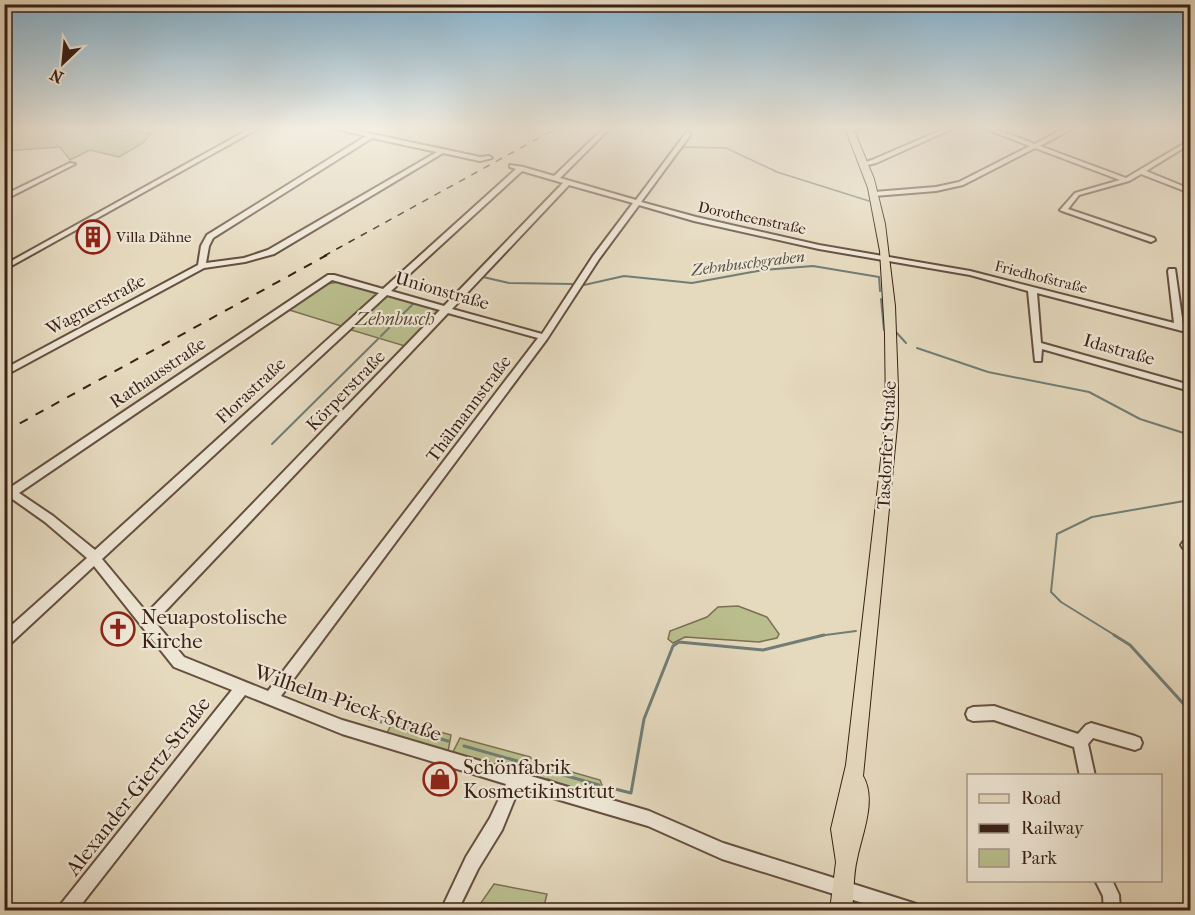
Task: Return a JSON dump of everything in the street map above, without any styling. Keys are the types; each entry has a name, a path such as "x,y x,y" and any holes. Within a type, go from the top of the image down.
{"main road":[{"name":"Tasdorfer Straße","path":"842,900 846,862 858,820 856,765 892,416 884,258 874,194 865,171"}],"street":[{"path":"4,198 58,171"},
{"path":"4,268 179,171"},
{"path":"316,171 210,237 205,246 202,266 245,260 271,252 409,171"},
{"name":"Florastraße","path":"4,641 385,292 513,171"},
{"name":"Dorotheenstraße","path":"530,171 694,219 884,258"},
{"path":"556,178 563,171"},
{"name":"Thälmannstraße","path":"270,699 544,337 596,258 660,171"},
{"path":"874,194 936,189 961,184 987,171"},
{"path":"1102,171 1127,180"},
{"path":"1151,240 1064,210 1077,194 1127,180 1142,172 1191,191"},
{"name":"Körperstraße","path":"146,621 155,615 568,182"},
{"path":"4,189 15,192"},
{"name":"Friedhofstraße","path":"884,258 970,273 1191,330"},
{"name":"Wagnerstraße","path":"4,373 202,266"},
{"path":"1172,271 1179,327"},
{"name":"Unionstraße","path":"331,278 544,337"},
{"name":"Rathausstraße","path":"7,492 331,278"},
{"path":"1032,288 1038,359"},
{"name":"Idastraße","path":"1038,345 1191,388"},
{"name":"Wilhelm-Pieck-Straße","path":"7,492 94,557 179,662 342,728 649,819 842,900 910,910"},
{"name":"Alexander-Giertz-Straße","path":"67,910 242,688"},
{"path":"973,714 994,713 1080,742"},
{"path":"1080,742 1091,730 1135,743"},
{"path":"1080,742 1088,774"},
{"path":"449,910 472,863 496,824 515,780"},
{"path":"1104,882 1111,895 1112,910"}],"green space":[{"name":"Zehnbusch","path":"344,281 380,291 341,326 286,309 327,284"},
{"name":"Zehnbusch","path":"385,294 443,309 408,347 348,329"},
{"path":"738,606 767,617 779,634 777,638 759,642 685,637 673,643 668,639 670,631 707,617 718,607"},
{"path":"394,719 451,735 448,752 385,737"},
{"path":"460,738 530,757 534,762 530,774 500,765 494,768 490,762 463,755 458,758 452,754"},
{"path":"544,764 600,780 602,785 599,798 548,779 541,781 539,779"},
{"path":"494,884 547,894 543,910 476,910"}],"waterway":[{"path":"774,171 869,201"},
{"name":"Zehnbuschgraben","path":"584,285 624,276 692,283 763,270 813,266 879,277 880,291"},
{"path":"483,277 509,283 572,284"},
{"name":"Zehnbuschgraben","path":"881,299 884,330"},
{"path":"381,336 415,302"},
{"path":"896,332 906,343"},
{"path":"272,444 378,339"},
{"name":"Zehnbuschgraben","path":"917,348 988,372 1089,392 1140,419 1190,435"},
{"path":"1116,636 1061,602 1051,592 1057,534 1092,517 1190,500"},
{"path":"822,635 856,631"},
{"path":"615,789 631,793 644,719 673,646 679,642 763,650 822,635"},
{"path":"818,636 822,635"},
{"path":"1114,635 1130,645 1190,711"},
{"path":"369,719 382,722"},
{"path":"398,727 448,741"},
{"path":"464,746 528,764"},
{"path":"549,771 599,785"}],"railway":[{"path":"324,256 479,171"},
{"path":"4,432 327,255"}],"place":[{"name":"Villa Dähne","path":"93,237"},
{"name":"Neuapostolische Kirche","path":"118,629"},
{"name":"Schönfabrik Kosmetikinstitut","path":"440,779"}]}
